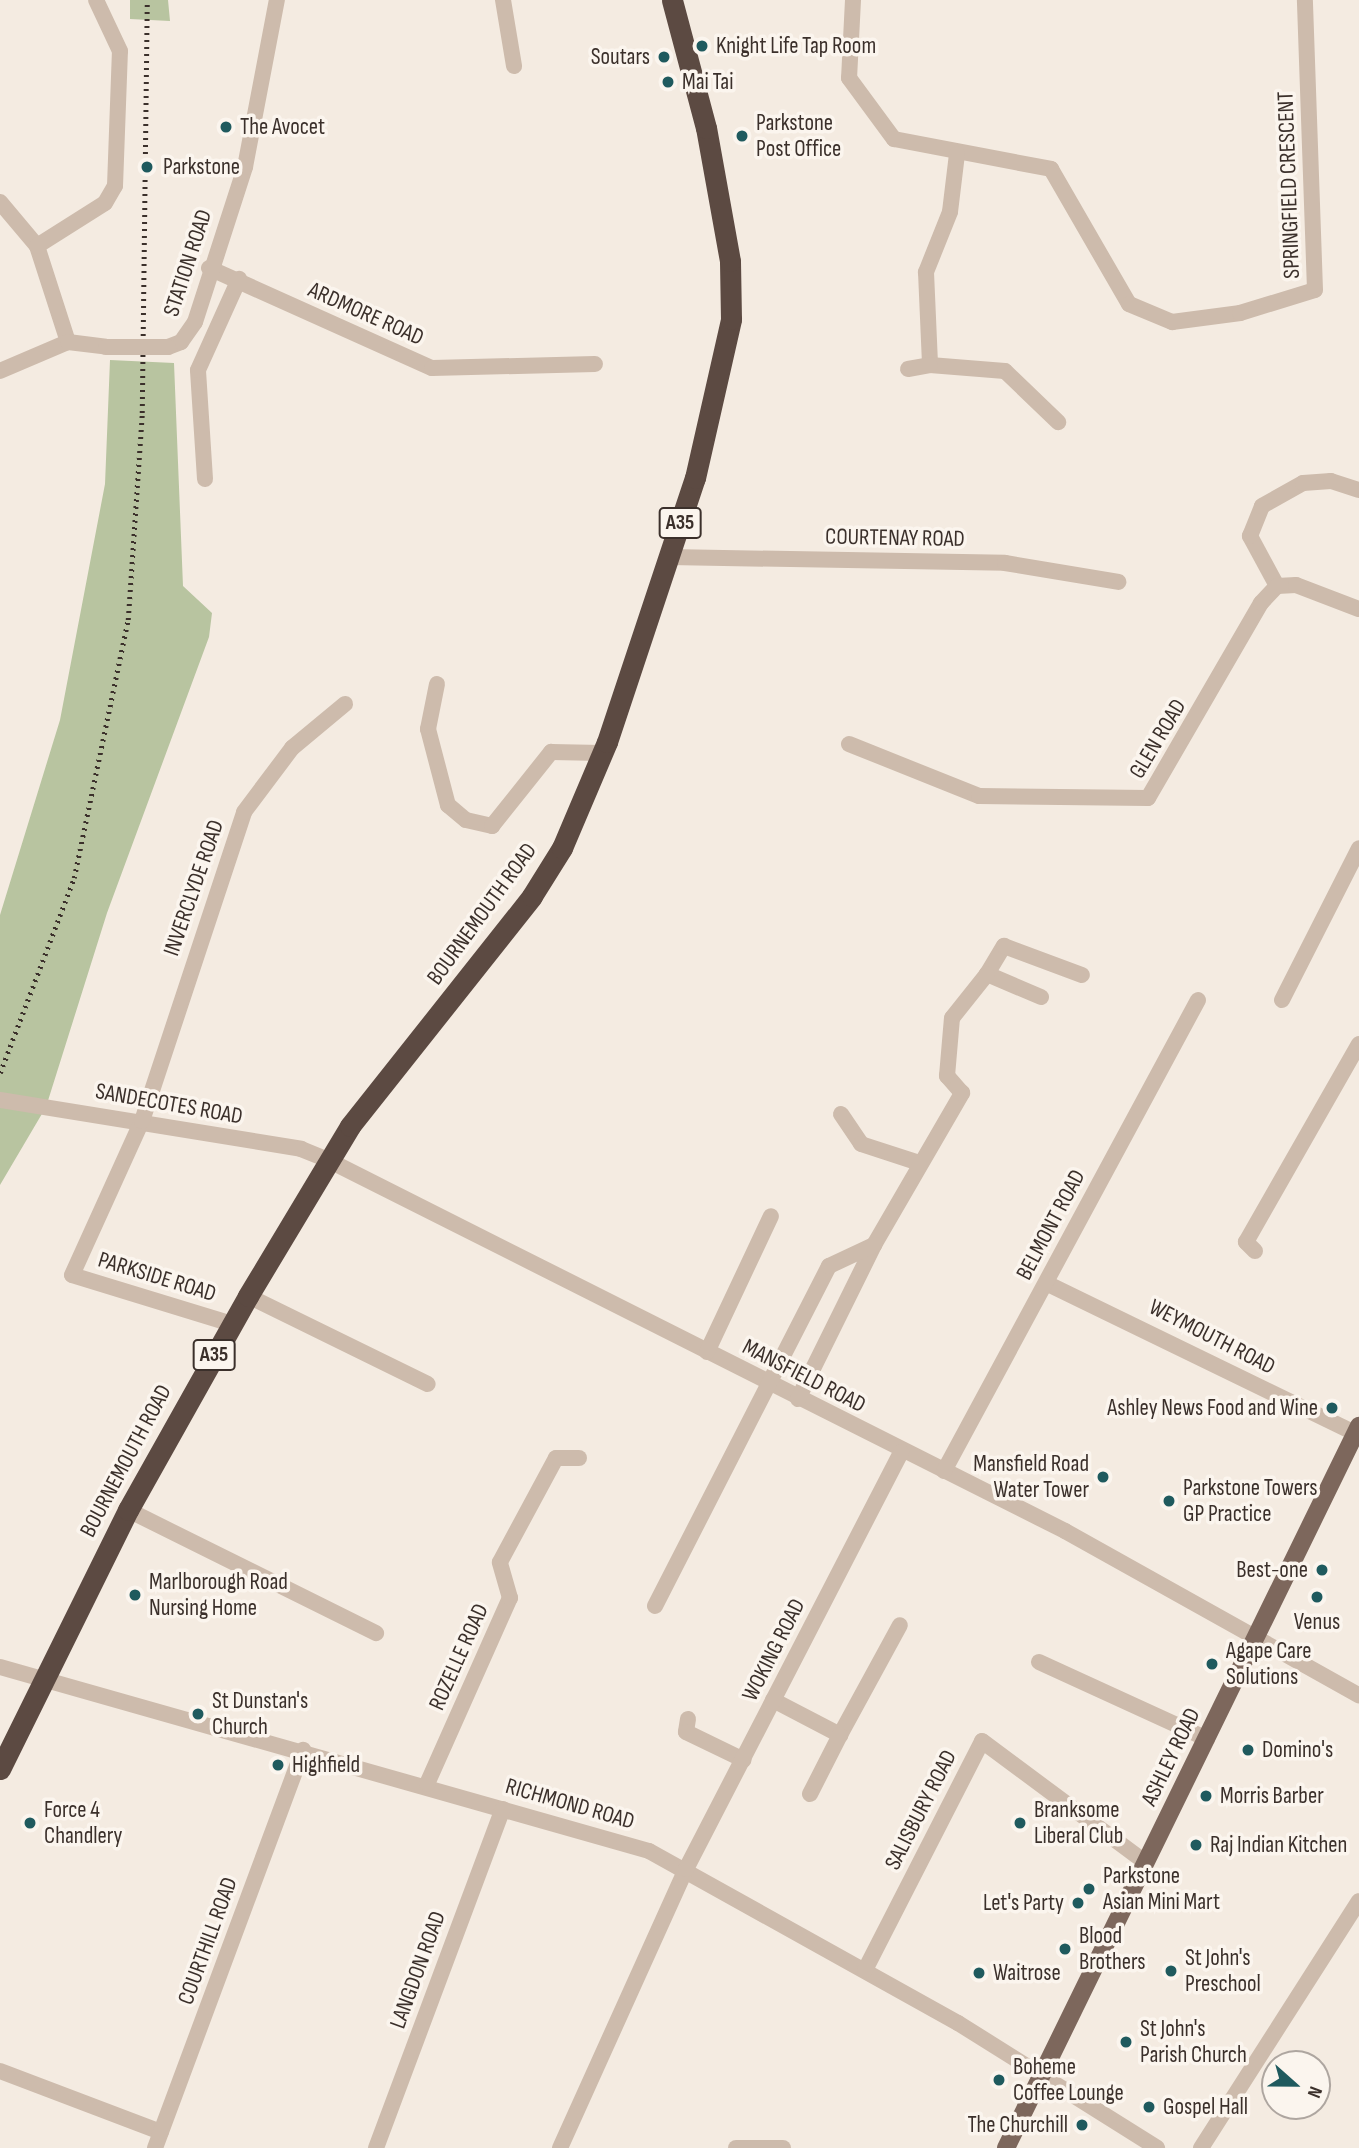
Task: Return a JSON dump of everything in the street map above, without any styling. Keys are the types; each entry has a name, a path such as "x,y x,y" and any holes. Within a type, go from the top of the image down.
{"highway":[{"name":"BOURNEMOUTH ROAD","path":"0,1769 128,1510 328,1160 532,895 562,848 602,753 669,557 726,359 732,291 706,128 672,0"}],"main road":[{"name":"ASHLEY ROAD","path":"1006,2148 1357,1429"}],"street":[{"path":"37,246 105,204 115,186 120,51 96,0"},
{"name":"STATION ROAD","path":"68,342 106,347 168,347 181,342 195,322 209,268 244,167 277,0"},
{"path":"503,0 514,66"},
{"name":"SPRINGFIELD CRESCENT","path":"853,0 849,78 894,139 957,154 1051,169 1119,291 1149,317 1183,322 1311,294 1316,261 1306,0"},
{"path":"930,365 926,272 950,212 957,154"},
{"path":"0,202 37,246 68,342 0,372"},
{"name":"ARDMORE ROAD","path":"209,268 239,279 386,353 432,368 595,364"},
{"path":"205,479 198,370 239,279"},
{"path":"908,369 930,365 1005,370 1058,422"},
{"path":"1359,490 1331,481 1303,483 1262,506 1250,536 1277,586 1296,585 1359,609"},
{"name":"COURTENAY ROAD","path":"669,557 1005,563 1118,582"},
{"name":"GLEN ROAD","path":"849,744 979,796 1148,798 1261,603 1277,586"},
{"path":"438,684 428,729 448,805 466,820 492,826 551,752 602,753"},
{"name":"INVERCLYDE ROAD","path":"142,1121 244,812 292,748 345,704"},
{"path":"1282,1000 1359,848"},
{"path":"798,1399 874,1245 961,1093 947,1076 952,1018 987,974 1004,946 1082,975"},
{"path":"987,974 1041,997"},
{"name":"BELMONT ROAD","path":"944,1471 1048,1284 1198,1000"},
{"path":"1245,1244 1359,1044"},
{"name":"SANDECOTES ROAD","path":"0,1100 301,1149 328,1160"},
{"path":"841,1114 861,1144 919,1163"},
{"name":"PARKSIDE ROAD","path":"142,1121 72,1275 232,1324"},
{"name":"MANSFIELD ROAD","path":"328,1160 901,1452 944,1471 1357,1688"},
{"path":"707,1352 771,1216"},
{"path":"654,1606 829,1266 874,1245"},
{"name":"WEYMOUTH ROAD","path":"1048,1284 1357,1429"},
{"path":"248,1296 428,1384"},
{"name":"WOKING ROAD","path":"561,2148 686,1868 901,1452"},
{"name":"ROZELLE ROAD","path":"427,1784 510,1598 500,1562 556,1458 579,1458"},
{"path":"128,1510 376,1633"},
{"path":"810,1794 900,1625"},
{"path":"1039,1662 1207,1740"},
{"name":"RICHMOND ROAD","path":"0,1667 427,1784 686,1868 1042,2073 1157,2148"},
{"path":"773,1700 841,1735"},
{"path":"688,1718 685,1732 744,1760"},
{"name":"SALISBURY ROAD","path":"865,1970 982,1741 1146,1863"},
{"name":"COURTHILL ROAD","path":"155,2148 303,1750"},
{"name":"LANGDON ROAD","path":"376,2148 503,1809"},
{"path":"1201,2148 1359,1901"},
{"path":"0,2071 161,2132"},
{"path":"736,2148 783,2148"}],"green space":[{"path":"130,0 168,0 170,21 130,19"},
{"path":"110,360 174,363 183,586 212,613 209,637 107,913 46,1107 0,1185 0,915 60,720 105,484"}],"railway":[{"path":"0,1073 74,878 128,620 142,413 147,0"}],"place":[{"name":"Knight Life Tap Room","path":"702,46"},
{"name":"Soutars","path":"664,57"},
{"name":"Mai Tai","path":"668,82"},
{"name":"The Avocet","path":"226,127"},
{"name":"Parkstone Post Office","path":"742,136"},
{"name":"Parkstone","path":"147,167"},
{"name":"Ashley News Food and Wine","path":"1332,1408"},
{"name":"Mansfield Road Water Tower","path":"1103,1477"},
{"name":"Parkstone Towers GP Practice","path":"1169,1501"},
{"name":"Best-one","path":"1322,1570"},
{"name":"Marlborough Road Nursing Home","path":"135,1595"},
{"name":"Venus","path":"1317,1597"},
{"name":"Agape Care Solutions","path":"1212,1664"},
{"name":"St Dunstan's Church","path":"198,1714"},
{"name":"Domino's","path":"1248,1750"},
{"name":"Highfield","path":"278,1765"},
{"name":"Morris Barber","path":"1206,1796"},
{"name":"Force 4 Chandlery","path":"30,1823"},
{"name":"Branksome Liberal Club","path":"1020,1823"},
{"name":"Raj Indian Kitchen","path":"1196,1845"},
{"name":"Parkstone Asian Mini Mart","path":"1089,1889"},
{"name":"Let's Party","path":"1078,1903"},
{"name":"Blood Brothers","path":"1065,1949"},
{"name":"St John's Preschool","path":"1171,1971"},
{"name":"Waitrose","path":"979,1973"},
{"name":"St John's Parish Church","path":"1126,2042"},
{"name":"Boheme Coffee Lounge","path":"999,2080"},
{"name":"Gospel Hall","path":"1149,2107"},
{"name":"The Churchill","path":"1082,2125"}]}
